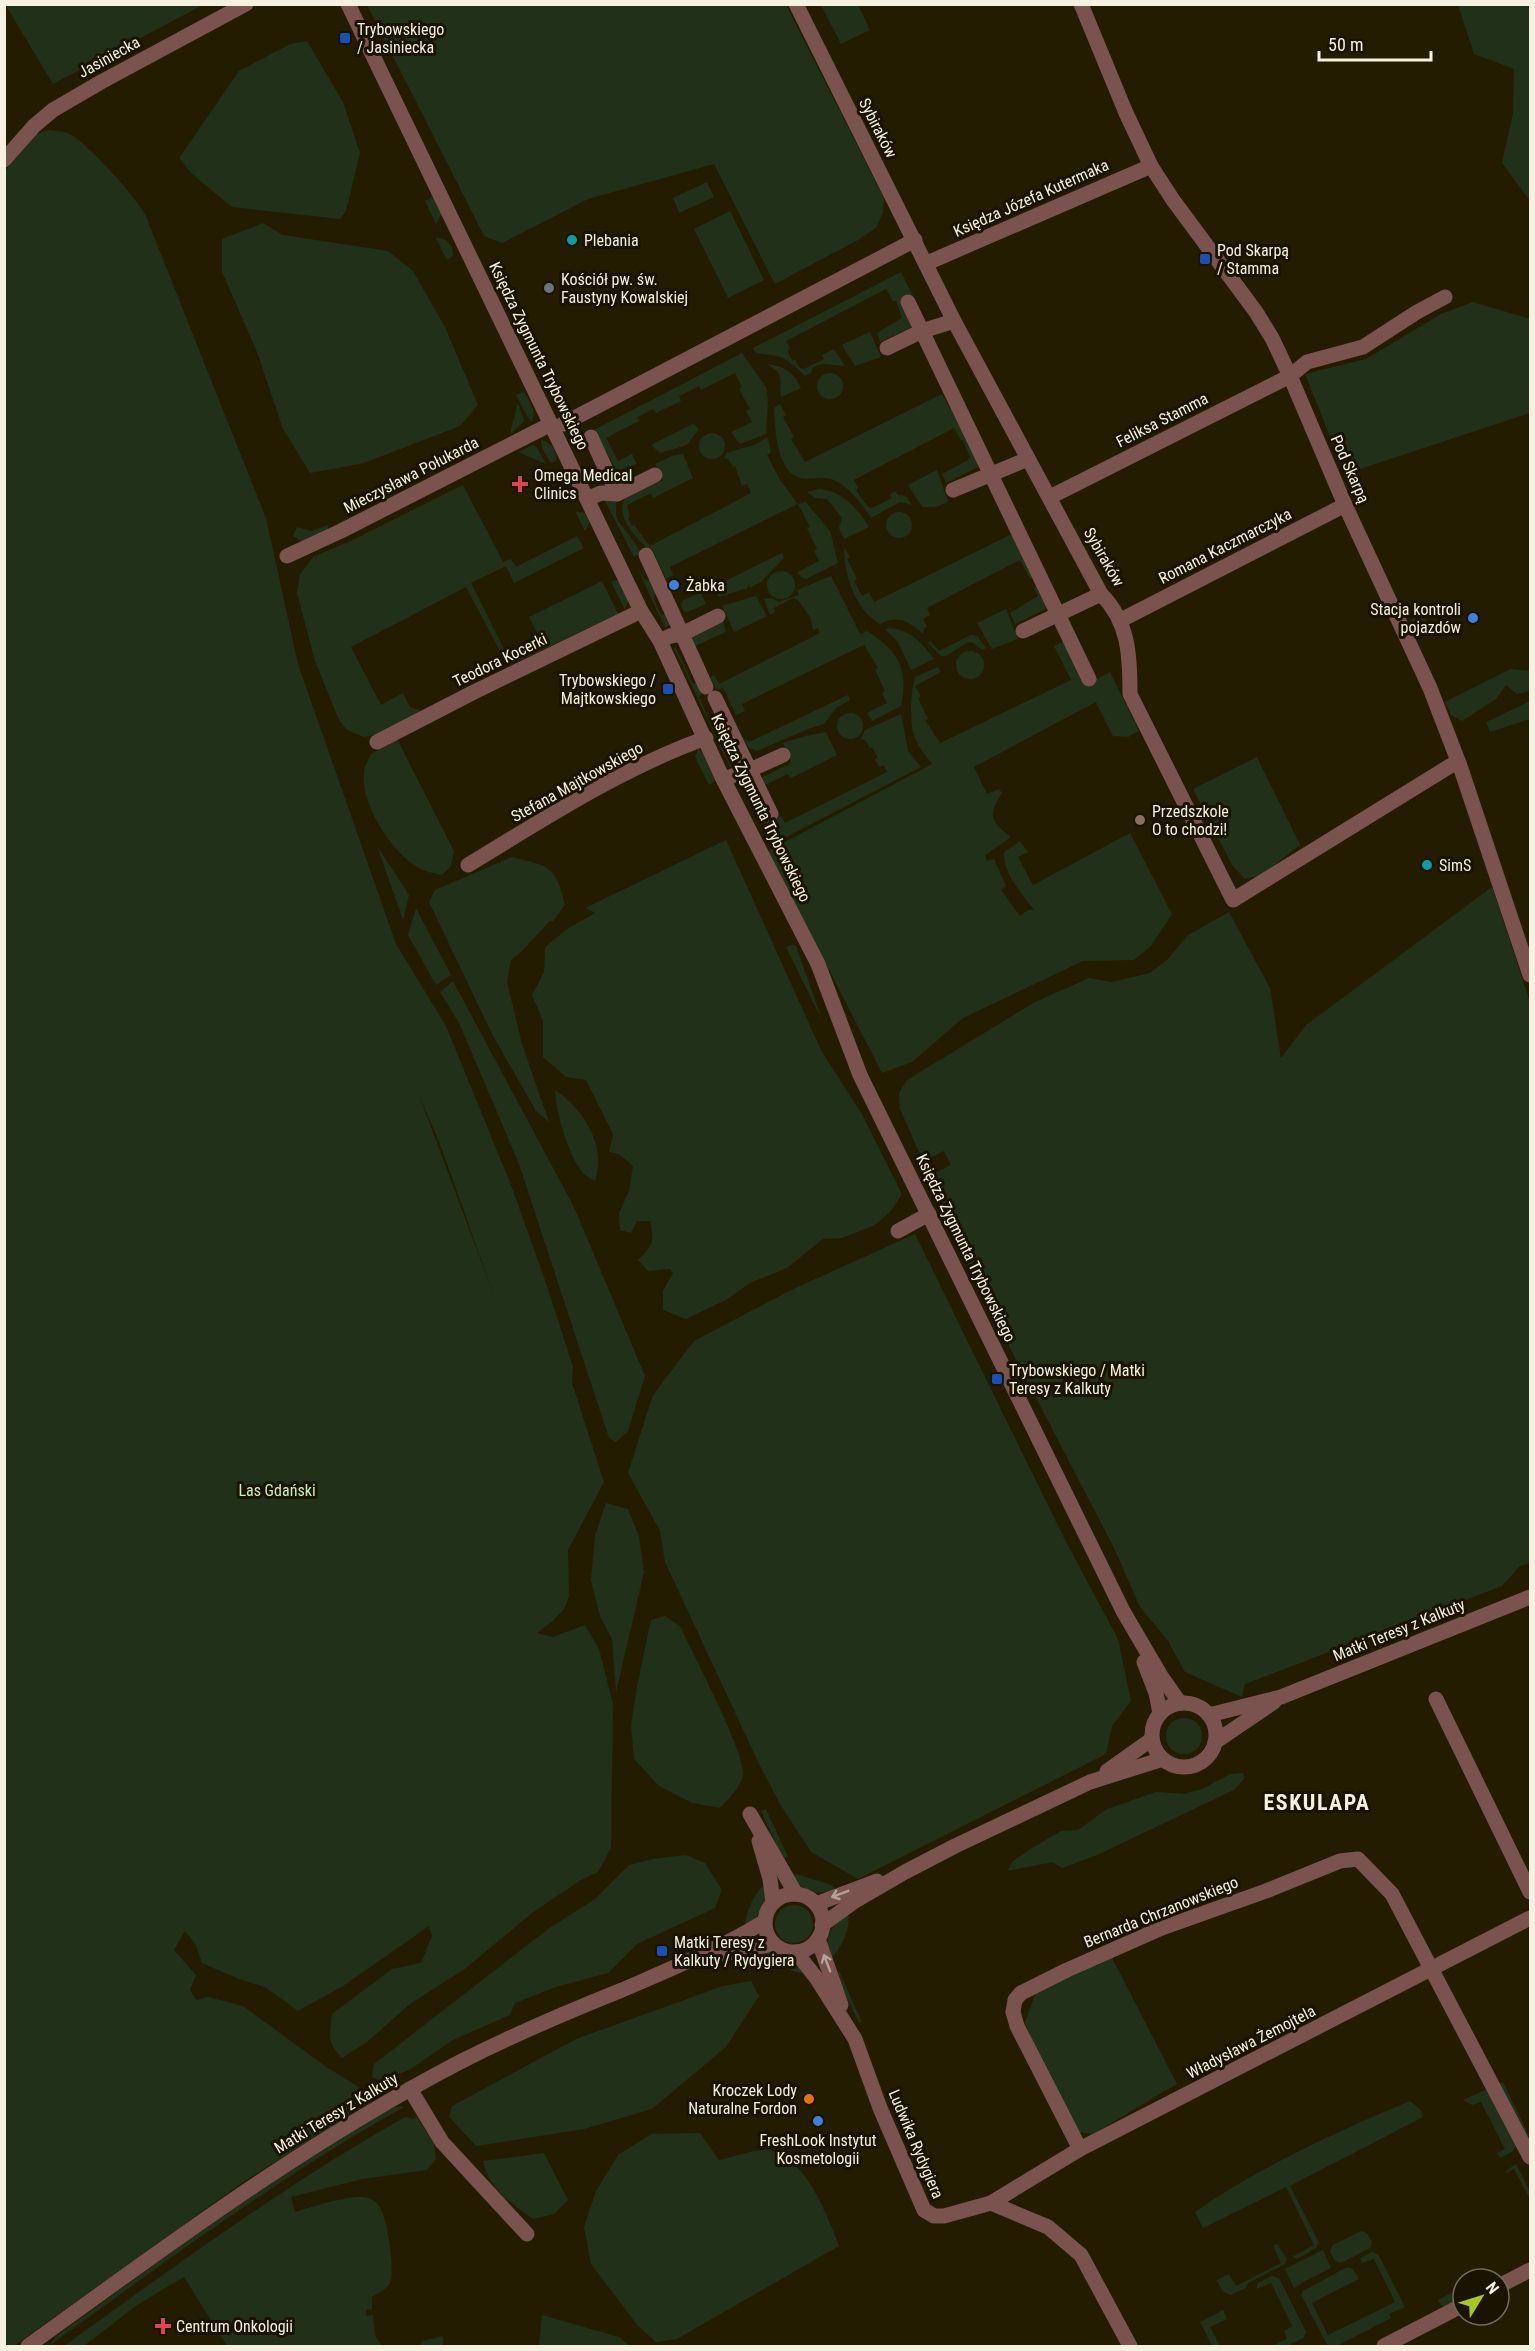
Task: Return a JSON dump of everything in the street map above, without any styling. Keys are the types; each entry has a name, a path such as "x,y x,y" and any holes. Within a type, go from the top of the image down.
{"street":[{"name":"Jasiniecka","path":"4,160 34,126 53,110 246,4"},
{"name":"Księdza Zygmunta Trybowskiego","path":"348,4 557,424 587,499 641,611 660,640 723,778 818,964 860,1075 928,1214 1133,1631 1180,1703"},
{"name":"Sybiraków","path":"796,4 954,321 1101,594 1111,604 1121,620 1130,658 1130,694 1233,900 1458,761"},
{"name":"Pod Skarpą","path":"1081,4 1126,113 1151,166 1173,201 1256,312 1272,338 1290,376 1345,505 1430,688 1458,761 1530,975"},
{"name":"Księdza Józefa Kutermaka","path":"927,263 1151,166"},
{"name":"Mieczysława Połukarda","path":"287,556 557,424 915,240"},
{"name":"Feliksa Stamma","path":"1050,498 1290,376 1307,362 1363,347 1444,297"},
{"path":"908,302 1089,679"},
{"path":"887,348 922,331 954,321"},
{"path":"591,437 617,494"},
{"path":"953,490 1028,459"},
{"path":"587,499 601,493 617,494 655,475"},
{"name":"Romana Kaczmarczyka","path":"1121,620 1345,505"},
{"path":"646,555 682,634 771,814"},
{"path":"1023,631 1101,594"},
{"name":"Teodora Kocerki","path":"377,742 641,611"},
{"path":"660,640 682,634 718,616"},
{"name":"Stefana Majtkowskiego","path":"468,865 576,801 676,749 706,738"},
{"path":"723,778 750,770 783,755"},
{"path":"898,1230 928,1214"},
{"name":"Matki Teresy z Kalkuty","path":"1209,1715 1281,1697 1530,1597"},
{"name":"Księdza Zygmunta Trybowskiego","path":"1133,1631 1156,1693 1160,1713"},
{"name":"Matki Teresy z Kalkuty","path":"1215,1742 1281,1697"},
{"path":"1436,1699 1530,1892"},
{"path":"1180,1703 1191,1703 1201,1708 1214,1724 1215,1742 1211,1753 1204,1761 1185,1768 1175,1766 1163,1759 1152,1739 1153,1725 1160,1713 1180,1703"},
{"path":"1090,1782 1152,1739"},
{"path":"820,1932 820,1910 810,1899 796,1894 780,1897 768,1909 765,1920 767,1935 774,1944 783,1950 796,1952 805,1950 820,1932 855,1901 905,1872 1090,1782 1163,1759"},
{"path":"773,1902 768,1871 751,1817 796,1894"},
{"name":"Bernarda Chrzanowskiego","path":"1080,2149 1015,2019 1013,2012 1015,2000 1030,1988 1162,1928 1266,1891 1340,1861 1358,1859 1392,1894 1431,1968"},
{"path":"816,1904 843,1892 905,1872"},
{"name":"Władysława Żemojtela","path":"991,2203 1080,2149 1530,1918"},
{"name":"Matki Teresy z Kalkuty","path":"28,2346 250,2187 410,2089 512,2037 690,1960 745,1933 765,1920"},
{"name":"Ludwika Rydygiera","path":"820,1932 849,2027 880,2108 924,2210 933,2216 944,2216 991,2203"},
{"name":"Matki Teresy z Kalkuty","path":"690,1960 774,1944"},
{"name":"Ludwika Rydygiera","path":"796,1952 849,2027"},
{"path":"1431,1968 1530,2157"},
{"path":"410,2089 442,2142 527,2234"},
{"path":"991,2203 1048,2228 1081,2255 1130,2346"},
{"path":"1511,2280 1530,2270"},
{"path":"1384,2346 1451,2311"}],"green space":[{"path":"5,4 203,4 203,5 53,84"},
{"path":"367,5 786,5 884,198 883,213 876,228 858,240 775,284 714,164 588,199 502,243 484,236"},
{"path":"821,5 858,5 870,30 841,44"},
{"path":"1458,5 1530,5 1530,201 1502,163 1513,113 1514,69 1474,54"},
{"path":"307,41 343,102 360,153 346,211 340,219 232,207 192,174 179,158 239,71 290,44"},
{"name":"Las Gdański","path":"49,130 68,133 76,138 109,169 145,214 266,518 298,664 396,944 446,1026 511,1185 545,1280 573,1367 572,1383 604,1482 568,1550 569,1597 564,1609 537,1633 553,1637 585,1625 599,1649 613,1704 611,1848 598,1872 581,1880 532,1913 466,1968 410,2004 367,2042 342,2058 331,2042 332,2014 392,1969 421,1963 432,1936 429,1926 343,1986 298,2011 265,1987 202,1963 196,1945 185,1931 174,1950 196,1975 190,1990 196,2000 208,1997 243,2006 325,2066 368,2093 374,2088 382,2095 246,2180 14,2346 4,2346 4,172 37,134","holes":["419,1095 440,1144 495,1298"]},
{"path":"707,182 714,197 679,213 673,198"},
{"path":"434,196 442,213 436,224 425,201"},
{"path":"730,211 764,280 728,298 694,229"},
{"path":"263,223 283,235 388,251 413,271 445,327 478,405 460,426 364,463 310,473 283,429 257,352 222,272 222,239"},
{"path":"436,238 449,243 453,256 447,260"},
{"path":"901,272 913,296 902,299 915,326 880,342 877,333 902,318 896,301 893,301 886,289 786,341 790,349 787,351 800,368 804,369 824,359 822,355 834,349 845,366 823,364 813,367 811,373 805,376 783,358 756,353 753,348"},
{"path":"1473,302 1530,319 1530,413 1345,474 1305,374 1366,359 1441,314"},
{"path":"870,332 881,357 855,366 842,345"},
{"path":"742,353 766,387 768,401 766,434 740,444 731,432 752,422 746,411 750,409 739,389 742,387 735,373 701,390 699,386 679,396 681,401 656,413 653,409 637,417 639,421 606,438 618,461 632,454 637,464 617,471 594,430"},
{"path":"766,364 787,370 801,388 781,397 779,375"},
{"path":"830,373 839,377 843,386 839,395 830,399 821,395 817,386 821,377"},
{"path":"525,393 534,411 532,422 516,395"},
{"path":"942,394 982,465 946,483 942,474 970,457 963,440 954,428 854,480 858,488 856,490 868,507 872,508 892,498 890,494 895,491 898,495 906,496 912,505 900,502 871,518 856,498 841,484 827,478 800,478 792,474 781,458 776,437 774,408 780,404 786,415 783,417 794,437 791,439 805,462"},
{"path":"518,403 524,421 511,434 511,429"},
{"path":"693,424 699,429 687,445 660,453 651,445"},
{"path":"712,433 721,437 725,446 721,455 712,459 703,455 699,446 703,437"},
{"path":"768,437 771,452 767,455 780,480 798,504 670,567 673,575 666,579 652,549 649,550 638,539 624,519 622,511 626,497 663,480 655,464 672,456 683,454 693,478 653,498 651,493 627,505 630,517 628,518 632,526 634,525 650,546 751,493 747,484 742,486 735,466 733,467 728,459 724,458 726,453 754,445"},
{"path":"541,440 553,448 556,461 551,463 542,448"},
{"path":"533,445 536,446 546,464 518,452"},
{"path":"937,470 948,502 936,507 922,507 908,485"},
{"path":"463,485 503,562 511,559 516,567 577,536 584,548 514,583 506,566 471,583 509,659 539,644 536,639 539,636 529,617 602,581 618,614 508,666 466,587 351,647 381,705 403,693 410,707 422,711 389,732 364,737 347,730 339,720 315,661 297,593 300,574 313,557 357,538"},
{"path":"819,489 836,493 842,497 859,513 869,527 844,539 839,528 842,518 827,499 815,498 807,492"},
{"path":"616,500 616,515 619,522 642,553 634,557 605,501"},
{"path":"806,502 830,531 838,563 806,579 798,572 819,561 814,551 817,549 807,528 810,527 798,504"},
{"path":"575,511 585,513 590,522 585,531"},
{"path":"899,512 908,516 912,525 908,534 899,538 890,534 886,525 890,516"},
{"path":"328,525 328,531 303,542 293,536 297,527 311,531"},
{"path":"1012,534 1052,606 1015,624 1010,613 1038,596 1032,578 1030,579 1020,560 927,608 930,615 923,619 927,627 924,628 923,634 903,621 892,620 880,624 871,618 858,601 846,569 844,547 857,579 854,581 862,596 869,592 874,602"},
{"path":"782,553 784,558 761,582 750,588 748,584 748,588 719,597 713,587"},
{"path":"638,569 645,580 651,580 656,591 654,599 661,615 667,613 670,625 665,628"},
{"path":"781,571 791,575 795,585 791,595 781,599 771,595 767,585 771,575"},
{"path":"831,576 860,634 867,631 887,646 899,662 903,682 901,706 872,721 867,713 887,703 882,693 885,691 875,670 878,668 864,645 742,704 745,711 736,715 723,688 717,690 710,677 714,675 719,684 820,633 818,628 813,630 810,617 798,600 793,598 774,608 775,612 770,615 764,599 772,598 779,602 799,595 797,590"},
{"path":"619,580 629,600 625,610 611,582"},
{"path":"701,593 706,604 685,613 681,606 683,600"},
{"path":"756,596 767,616 734,632 722,606"},
{"path":"1006,609 1018,639 992,649 977,623"},
{"path":"1419,617 1429,622 1428,627 1420,630 1412,628 1409,621"},
{"path":"723,622 726,632 691,648 690,638"},
{"path":"889,628 903,631 915,638 934,659 911,670 898,642 886,630"},
{"path":"971,635 977,636 986,648 982,650 974,643 968,642 946,656 941,656 928,643 930,641 939,651"},
{"path":"1065,641 1087,684 1110,672 1139,731 1128,737 1113,736 1096,702 974,767 987,794 999,789 1002,793 993,817 999,827 1011,837 985,855 987,861 994,859 1006,886 1001,890 1020,916 1028,910 1034,910 1006,868 1004,852 1020,841 1028,852 1018,857 1033,885 1130,833 1172,914 1151,946 1134,960 1083,961 963,1018 912,1062 882,1073 768,851 932,764 918,745 911,720 915,677 938,667 941,672 915,686 921,696 918,698 928,719 925,720 940,743 1071,680 1054,646"},
{"path":"674,648 693,684 701,680 707,692 699,696 709,719 717,721 720,727 716,733 726,755 734,752 736,762 730,767"},
{"path":"970,651 980,655 984,665 980,675 970,679 960,675 956,665 960,655"},
{"path":"1511,669 1530,671 1530,691 1517,694 1506,685 1496,699 1462,721 1451,715 1445,702"},
{"path":"848,695 850,700 836,708 824,724 757,751 749,748 744,740 749,742"},
{"path":"1530,701 1530,719 1490,732 1486,722"},
{"path":"850,713 859,717 863,726 859,735 850,739 841,735 837,726 841,717"},
{"path":"901,714 908,751 921,767 775,843 760,812 773,810 777,819 781,816 785,823 887,772 884,765 879,767 875,759 878,758 872,747 870,748 865,740 861,739 865,730"},
{"path":"826,732 837,755 791,778 788,774 765,785 761,778 791,763 783,743"},
{"path":"397,739 454,851 451,866 442,875 419,868 406,859 379,825 367,798 364,773 370,755"},
{"path":"697,746 705,755 717,780 709,785 695,757"},
{"path":"1257,757 1300,845 1262,875 1245,879 1232,865 1193,789"},
{"path":"726,840 822,1052 863,1116 902,1194 891,1211 875,1225 842,1238 823,1239 787,1268 750,1283 726,1300 686,1319 663,1310 663,1291 673,1273 670,1269 648,1271 638,1260 652,1243 650,1221 637,1221 631,1233 620,1230 619,1213 629,1191 633,1166 619,1154 609,1152 613,1134 586,1080 566,1077 543,1057 543,1021 532,995 544,972 545,947 567,929 595,913 585,908"},
{"path":"377,846 409,895 403,920"},
{"path":"512,857 549,869 558,882 565,905 553,921 550,921 511,960 507,982 522,1044 549,1122 536,1111 492,1034 429,902 435,890"},
{"path":"1492,887 1530,1002 1530,1563 1520,1566 1502,1586 1245,1684 1242,1697 1185,1672 1168,1641 1140,1607 1114,1548 980,1290 929,1176 951,1165 944,1151 923,1161 900,1109 899,1093 907,1080 1035,1002 1089,978 1112,982 1150,973 1168,959 1188,935 1229,912 1270,988 1281,1058 1306,1025"},
{"path":"416,908 451,975 436,985 408,935"},
{"path":"793,944 796,946 822,1020 786,947"},
{"path":"453,981 574,1207 645,1376 628,1431 616,1442 609,1438 519,1164 459,1023 440,992"},
{"path":"555,1090 575,1107 590,1129 598,1155 595,1181 583,1173 572,1156 560,1121"},
{"path":"915,1234 1064,1538 1118,1639 1131,1701 1112,1726 1106,1754 858,1879 811,1852 780,1804 665,1562 660,1531 628,1473 653,1395 694,1341 791,1290"},
{"path":"606,1503 628,1509 639,1537 644,1572 616,1692 612,1639 600,1616 591,1580 595,1536"},
{"path":"665,1616 680,1626 727,1724 741,1762 743,1774 740,1784 720,1808 692,1803 659,1786 634,1759 631,1725 651,1620"},
{"path":"1184,1718 1197,1723 1202,1736 1197,1749 1184,1754 1171,1749 1166,1736 1171,1723"},
{"path":"1243,1773 1244,1779 1234,1790 1097,1855 1062,1868 1053,1862 1007,1871 1013,1861 1032,1848 1061,1831 1078,1830 1107,1809 1156,1792 1184,1794 1202,1789 1230,1774"},
{"path":"766,1809 788,1857 783,1859 761,1811"},
{"path":"686,1855 705,1863 722,1890 715,1908 637,1944 608,1973 556,1987 515,2003 510,2015 453,2040 409,2070 382,2081 372,2077 374,2064 548,1929 595,1899 629,1865"},
{"path":"792,1873 832,1885 836,1890 822,1893 810,1891 800,1885"},
{"path":"766,1884 766,1896 762,1908 745,1926 751,1903 758,1891"},
{"path":"794,1905 808,1910 813,1924 808,1938 794,1943 780,1938 775,1924 780,1910"},
{"path":"848,1914 848,1926 844,1939 829,1960 827,1945 832,1928"},
{"path":"755,1951 782,1957 795,1963 806,1972 799,1973 760,1959"},
{"path":"1111,1956 1177,2084 1093,2134 1077,2132 1041,2064 1025,2022 1037,1990"},
{"path":"839,1971 862,2022 859,2023 835,1973"},
{"path":"751,1981 759,1996 726,2047 652,2109 584,2129 476,2146 449,2117 452,2106 576,2039 723,1986"},
{"path":"1503,2082 1530,2138 1526,2140 1523,2135 1512,2152 1500,2158 1497,2153 1505,2149 1481,2102 1472,2105 1463,2100"},
{"path":"1410,2101 1421,2110 1423,2117 1290,2186 1319,2243 1316,2248 1297,2259 1290,2255 1294,2256 1314,2245 1286,2187 1203,2228 1195,2212 1220,2195 1300,2151"},
{"path":"400,2106 404,2107 312,2162 223,2221 49,2346 55,2337 222,2217 362,2124"},
{"path":"416,2116 434,2144 436,2159 427,2170 362,2179 291,2197 295,2212 353,2197 368,2198 379,2206 384,2216 388,2235 391,2277 386,2288 372,2297 372,2309 366,2310 366,2316 373,2315 375,2335 382,2346 227,2346 184,2277 137,2305 84,2346 64,2346 274,2198 405,2117 413,2119"},
{"path":"700,2133 719,2160 765,2150 779,2153 791,2161 812,2187 839,2246 677,2339 656,2342 638,2326 591,2264 584,2227 596,2191 618,2155 651,2134"},
{"path":"544,2153 568,2200 554,2214 533,2219 495,2187 483,2161"},
{"path":"1516,2164 1530,2192 1530,2199 1514,2169 1507,2173 1506,2171"},
{"path":"1361,2231 1367,2233 1372,2242 1370,2248 1341,2263 1335,2261 1330,2251 1333,2245"},
{"path":"1277,2244 1287,2259 1285,2264 1248,2283 1246,2288 1231,2295 1223,2292 1217,2280 1229,2274 1236,2286 1281,2263 1273,2246"},
{"path":"1323,2250 1331,2268 1294,2288 1285,2269"},
{"path":"1372,2252 1378,2254 1405,2307 1389,2314 1391,2318 1337,2346 1328,2346 1301,2295 1303,2291 1347,2267 1353,2269 1359,2279 1312,2303 1328,2335 1395,2302 1374,2259 1362,2263 1360,2258"},
{"path":"1272,2276 1279,2278 1306,2332 1303,2338 1286,2346 1272,2346 1287,2339 1284,2331 1292,2326 1271,2283 1256,2289 1258,2283"},
{"path":"1451,2293 1451,2305 1447,2307 1441,2305 1438,2300"},
{"path":"1223,2310 1227,2319 1210,2327 1220,2346 1212,2346 1200,2322"},
{"path":"542,2315 619,2337 630,2346 539,2346"},
{"path":"443,2336 443,2346 420,2346 422,2341"}],"place":[{"name":"Trybowskiego / Jasiniecka","path":"345,38"},
{"name":"Plebania","path":"572,240"},
{"name":"Pod Skarpą / Stamma","path":"1205,259"},
{"name":"Kościół pw. św. Faustyny Kowalskiej","path":"549,288"},
{"name":"Omega Medical Clinics","path":"520,484"},
{"name":"Żabka","path":"674,585"},
{"name":"Stacja kontroli pojazdów","path":"1473,618"},
{"name":"Trybowskiego / Majtkowskiego","path":"668,689"},
{"name":"Przedszkole O to chodzi!","path":"1140,820"},
{"name":"SimS","path":"1427,865"},
{"name":"Trybowskiego / Matki Teresy z Kalkuty","path":"997,1379"},
{"name":"Matki Teresy z Kalkuty / Rydygiera","path":"662,1951"},
{"name":"Kroczek Lody Naturalne Fordon","path":"809,2099"},
{"name":"FreshLook Instytut Kosmetologii","path":"818,2121"},
{"name":"Centrum Onkologii","path":"163,2326"}],"district":[{"name":"ESKULAPA","path":"1317,1802"}]}
